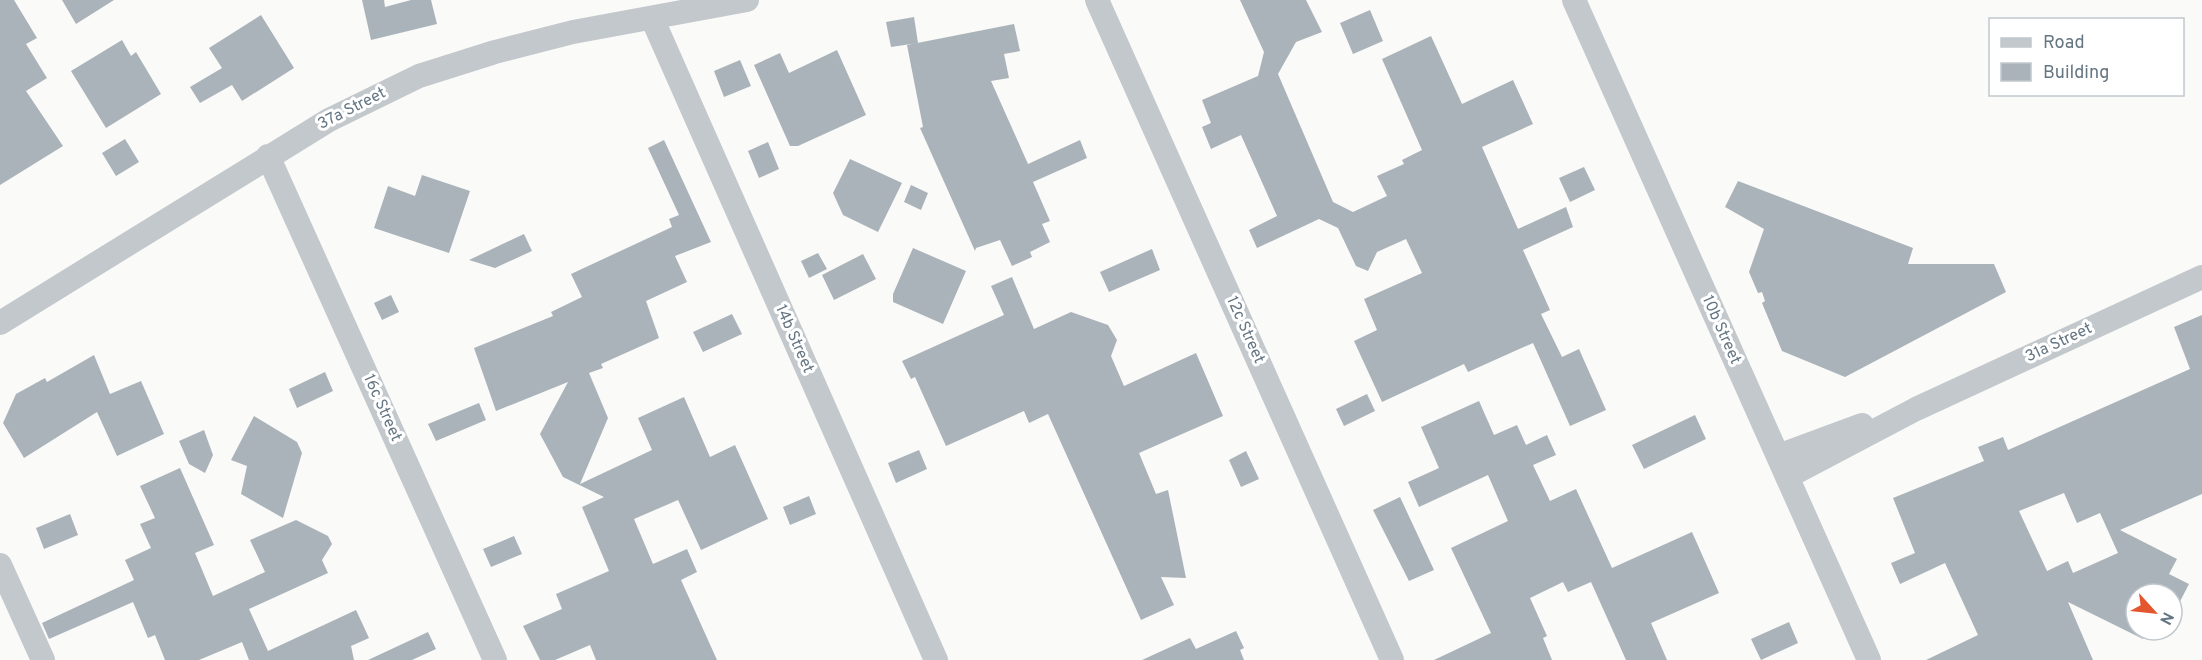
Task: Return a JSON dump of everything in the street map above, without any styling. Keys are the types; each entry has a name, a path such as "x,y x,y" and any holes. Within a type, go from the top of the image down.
{"street":[{"name":"37a Street","path":"0,322 329,120 419,76 495,52 573,32 747,0"},
{"name":"12c Street","path":"1097,0 1392,660"},
{"name":"10b Street","path":"1574,0 1869,660"},
{"name":"14b Street","path":"652,18 936,660"},
{"name":"16c Street","path":"268,156 495,660"},
{"name":"31a Street","path":"1782,467 1869,422 1916,409 2202,277"},
{"path":"0,565 43,660"}],"building":[{"path":"0,0 14,0 37,38 26,44 47,78 26,91 63,146 0,185"},
{"path":"62,0 114,0 76,24"},
{"path":"362,0 384,0 385,7 411,0 431,0 437,24 371,40"},
{"path":"1240,0 1306,0 1322,32 1296,42 1278,74 1333,202 1353,212 1387,196 1377,176 1404,164 1402,160 1422,150 1382,59 1431,36 1462,104 1513,80 1533,124 1482,147 1518,229 1566,207 1573,227 1523,250 1550,310 1541,314 1562,357 1579,349 1606,410 1570,426 1533,343 1468,372 1464,364 1382,402 1354,341 1377,330 1364,299 1422,273 1406,239 1377,252 1368,271 1356,266 1338,228 1319,219 1257,248 1249,230 1277,216 1241,135 1211,149 1202,127 1211,123 1202,100 1258,76 1264,52"},
{"path":"1370,10 1383,41 1353,54 1340,23"},
{"path":"261,15 294,68 242,101 232,85 200,103 190,87 222,68 209,48"},
{"path":"914,17 918,43 891,47 886,22"},
{"path":"1014,24 1020,51 1004,54 1009,78 991,81 1028,164 1080,140 1087,158 1033,182 1050,221 1042,224 1050,242 1030,252 1032,257 1012,266 1000,240 976,248 975,251 920,128 923,127 907,45"},
{"path":"122,40 131,56 136,52 161,94 106,128 71,71"},
{"path":"837,50 866,115 798,146 790,146 754,65 780,53 789,73"},
{"path":"740,60 751,86 724,97 714,71"},
{"path":"125,139 139,162 116,176 102,153"},
{"path":"664,140 711,242 675,256 687,282 646,301 659,338 601,364 603,368 589,373 608,418 580,484 652,450 638,418 684,397 710,457 735,445 768,519 701,550 678,500 634,519 653,564 687,549 697,572 681,580 717,660 596,660 590,645 555,660 540,660 523,626 562,609 556,594 609,571 582,507 604,497 563,477 540,434 568,382 496,411 474,348 553,316 551,312 582,297 571,274 672,227 669,219 679,215 648,148"},
{"path":"768,142 779,169 759,178 748,151"},
{"path":"850,159 902,183 878,232 843,215 833,193"},
{"path":"1584,167 1595,190 1570,202 1559,178"},
{"path":"422,175 470,191 449,253 374,228 388,186 415,196"},
{"path":"1738,181 1913,248 1908,264 1994,264 2006,292 1845,377 1782,351 1762,303 1765,301 1762,292 1758,293 1749,272 1764,229 1725,207"},
{"path":"911,185 928,193 921,210 904,202"},
{"path":"524,234 532,251 495,268 469,260"},
{"path":"913,248 966,271 943,324 893,302 893,294"},
{"path":"1152,249 1160,270 1109,292 1100,272"},
{"path":"818,253 827,269 809,278 801,261"},
{"path":"863,254 876,279 834,300 822,275"},
{"path":"1012,277 1034,329 1071,312 1108,325 1117,340 1111,356 1124,386 1196,353 1223,416 1139,453 1156,494 1168,490 1186,578 1161,577 1174,605 1141,620 1048,414 1029,423 1024,411 946,446 915,377 911,379 902,361 1004,315 991,286"},
{"path":"391,295 399,312 382,320 374,303"},
{"path":"732,314 742,334 703,352 693,332"},
{"path":"2202,315 2202,494 2120,530 2177,559 2169,574 2189,584 2184,594 2184,582 2124,582 2124,630 2068,602 2093,660 1926,660 1978,635 1945,563 1900,584 1891,563 1915,553 1893,498 1984,461 1978,447 2003,437 2008,450 2190,369 2174,327","holes":["2064,493 2077,523 2100,513 2118,553 2073,573 2068,561 2047,571 2019,511"]},
{"path":"94,355 110,394 141,381 164,434 117,456 97,412 24,458 3,423 16,394 45,378 47,382"},
{"path":"325,372 333,391 297,408 289,389"},
{"path":"1367,394 1375,411 1344,426 1336,409"},
{"path":"1479,401 1494,435 1517,425 1526,445 1547,435 1556,455 1533,465 1550,501 1576,489 1612,568 1692,532 1719,593 1651,623 1667,660 1626,660 1591,582 1568,592 1563,582 1530,598 1547,636 1543,638 1552,660 1434,660 1491,633 1451,548 1508,521 1488,475 1419,507 1408,482 1439,468 1421,427"},
{"path":"479,403 486,420 436,441 428,424"},
{"path":"1695,415 1706,439 1644,469 1632,445"},
{"path":"254,416 297,442 302,453 283,518 241,494 247,466 231,460"},
{"path":"204,430 213,455 205,473 189,464 179,441"},
{"path":"919,450 927,469 896,483 888,463"},
{"path":"1246,451 1259,479 1241,487 1229,460"},
{"path":"180,468 214,545 195,553 213,596 265,572 250,540 296,520 328,536 332,544 322,560 328,573 249,609 268,651 356,610 369,638 351,646 354,660 249,660 242,642 199,660 165,660 155,635 148,638 133,602 49,639 42,623 134,580 125,560 151,548 140,524 155,518 140,486"},
{"path":"809,496 816,514 790,525 783,507"},
{"path":"1400,497 1434,570 1409,581 1373,510"},
{"path":"70,514 78,535 44,549 36,528"},
{"path":"514,536 522,554 491,567 483,549"},
{"path":"1789,622 1798,643 1761,660 1751,639"},
{"path":"1236,631 1244,648 1240,650 1244,660 1142,660 1190,638 1196,649"},
{"path":"428,632 436,649 412,660 368,660"}]}
